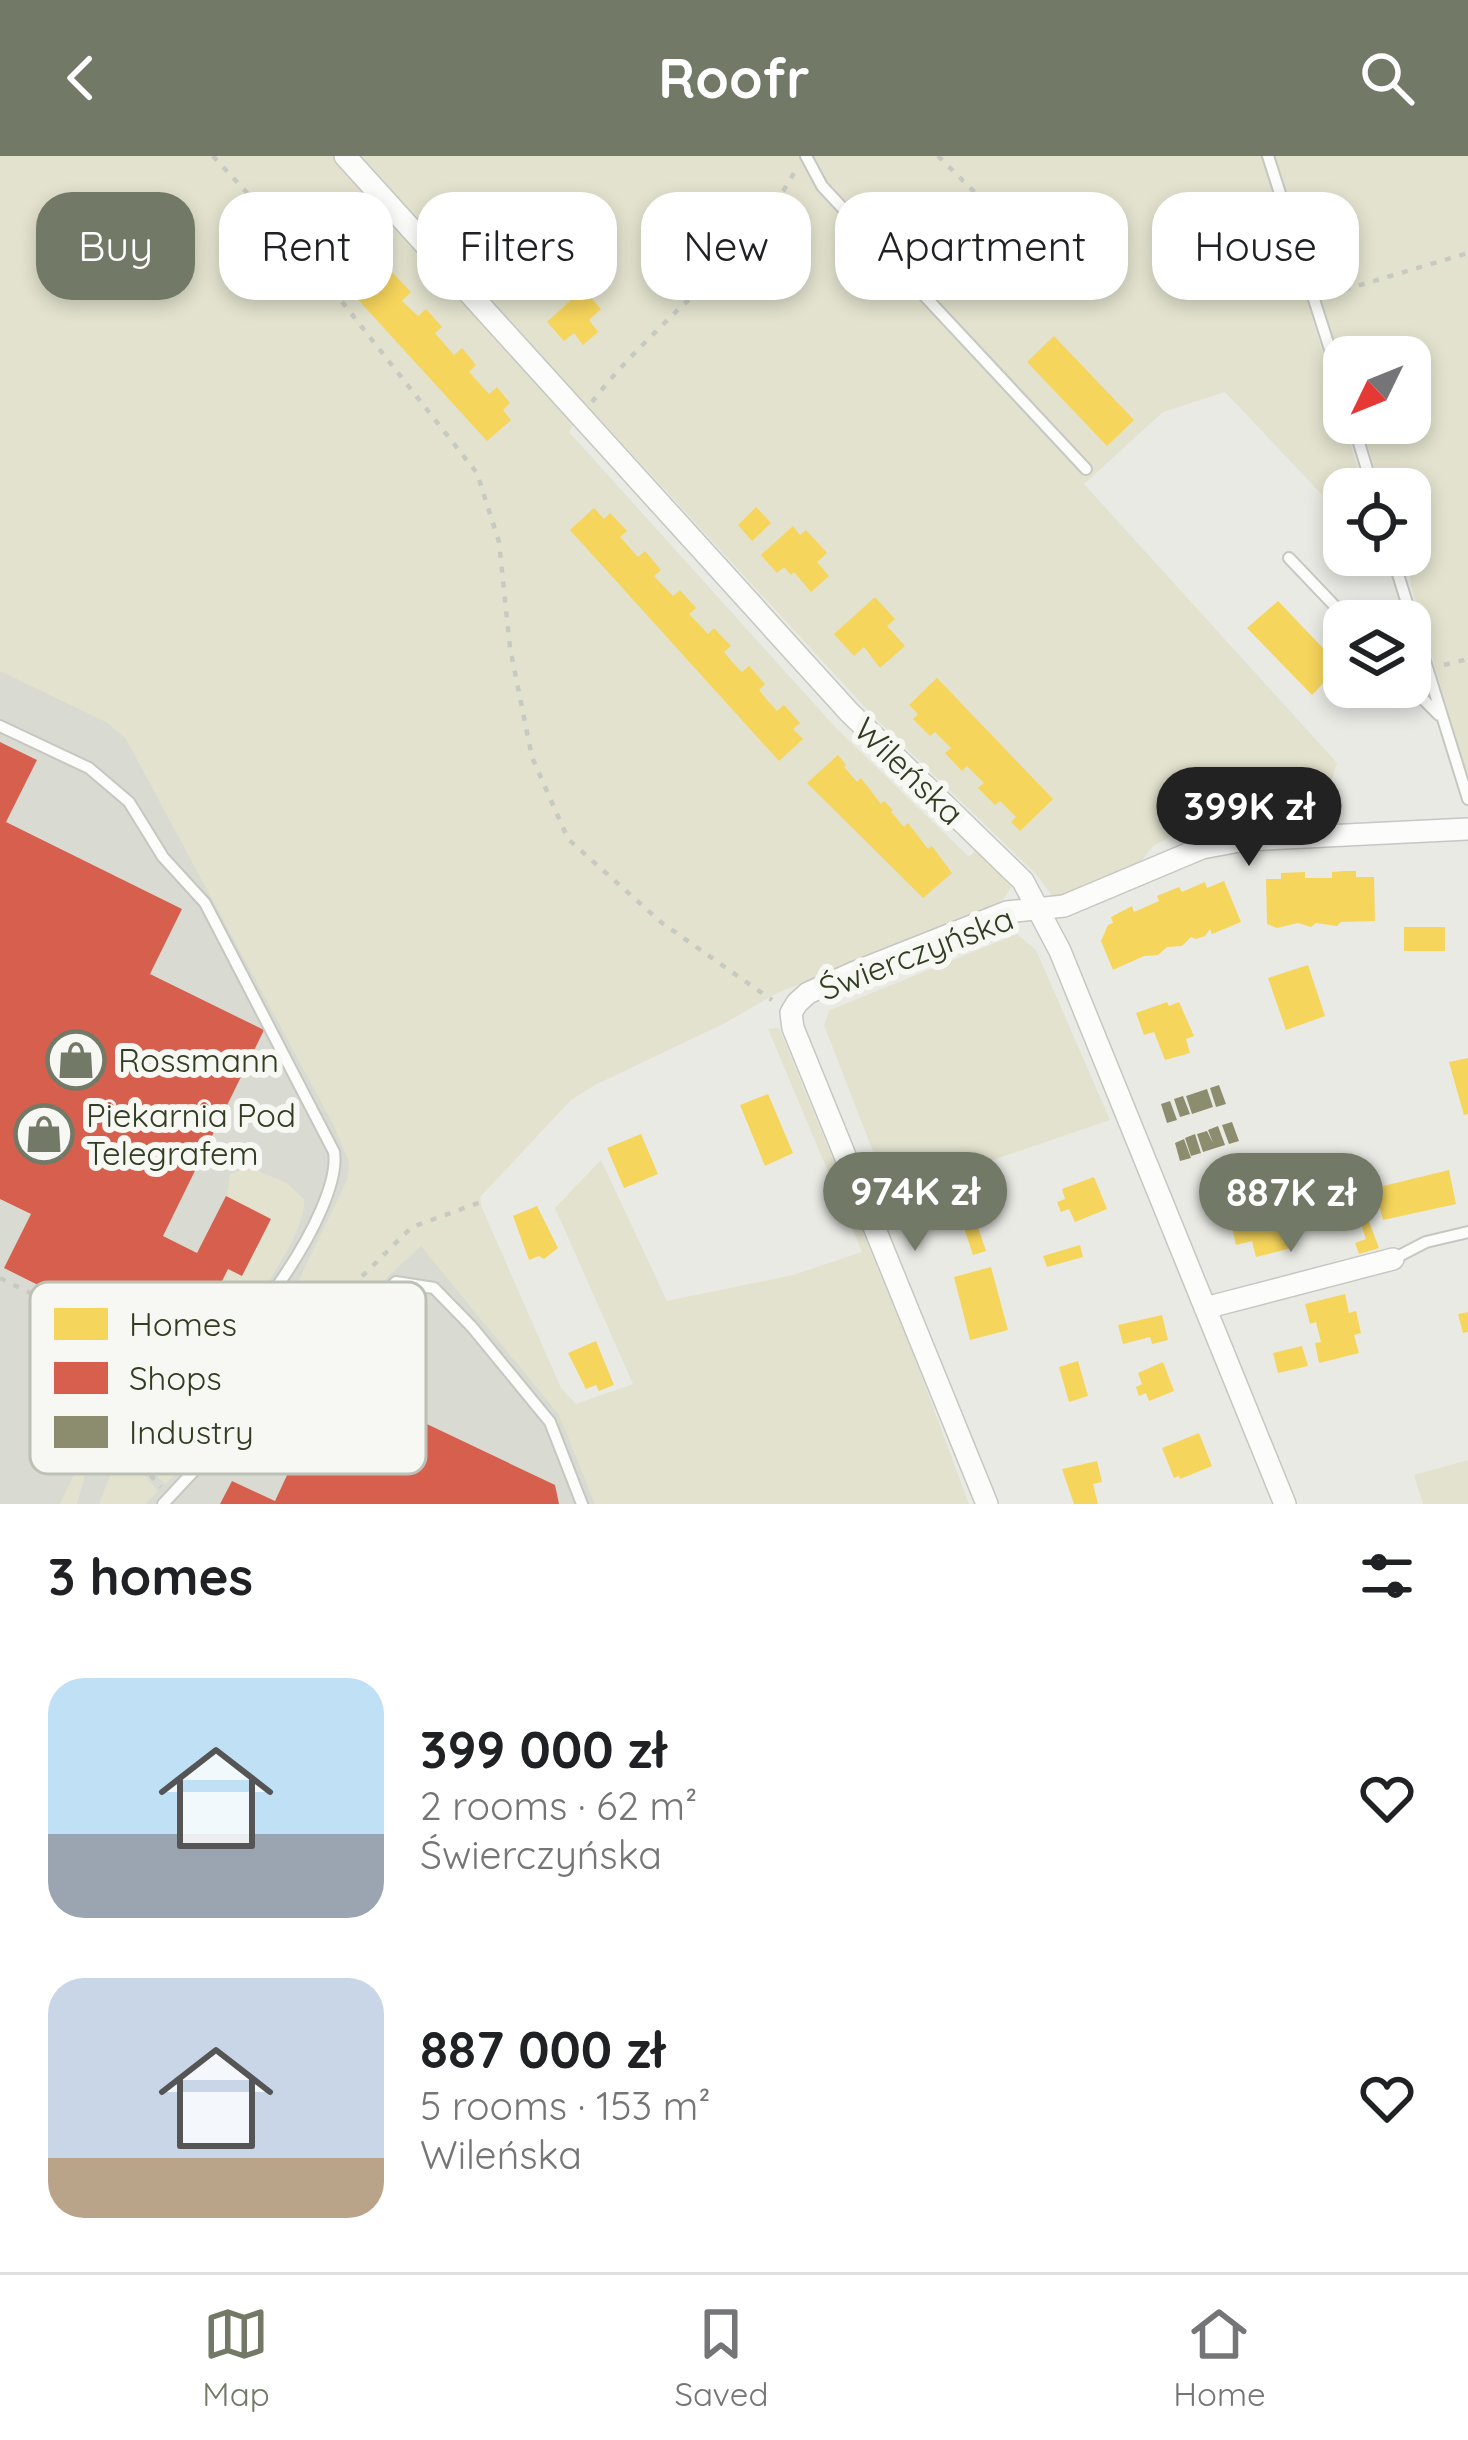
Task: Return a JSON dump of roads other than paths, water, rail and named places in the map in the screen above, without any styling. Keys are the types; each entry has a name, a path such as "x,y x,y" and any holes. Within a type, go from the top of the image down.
{"street":[{"name":"Wileńska","path":"345,156 850,712 1023,881 1060,951 1285,1504"},
{"name":"Świerczyńska","path":"986,1504 793,1028 791,1013 808,993 853,973 1006,912 1064,906 1202,848 1245,840 1468,829"},
{"path":"1205,1308 1393,1259"}],"lane":[{"path":"1268,156 1327,336"},
{"path":"807,161 1086,470"},
{"path":"1289,558 1329,600"},
{"path":"1398,576 1468,799"},
{"path":"1431,708 1441,718"},
{"path":"0,726 89,769 129,802 163,857 205,903 334,1152 334,1181 280,1282"},
{"path":"1393,1259 1426,1242 1468,1232"},
{"path":"426,1287 434,1288 472,1327 550,1422 582,1504"},
{"path":"163,1504 191,1474"}],"place":[{"name":"Rossmann","path":"76,1060"},
{"name":"Piekarnia Pod Telegrafem","path":"44,1134"}]}
